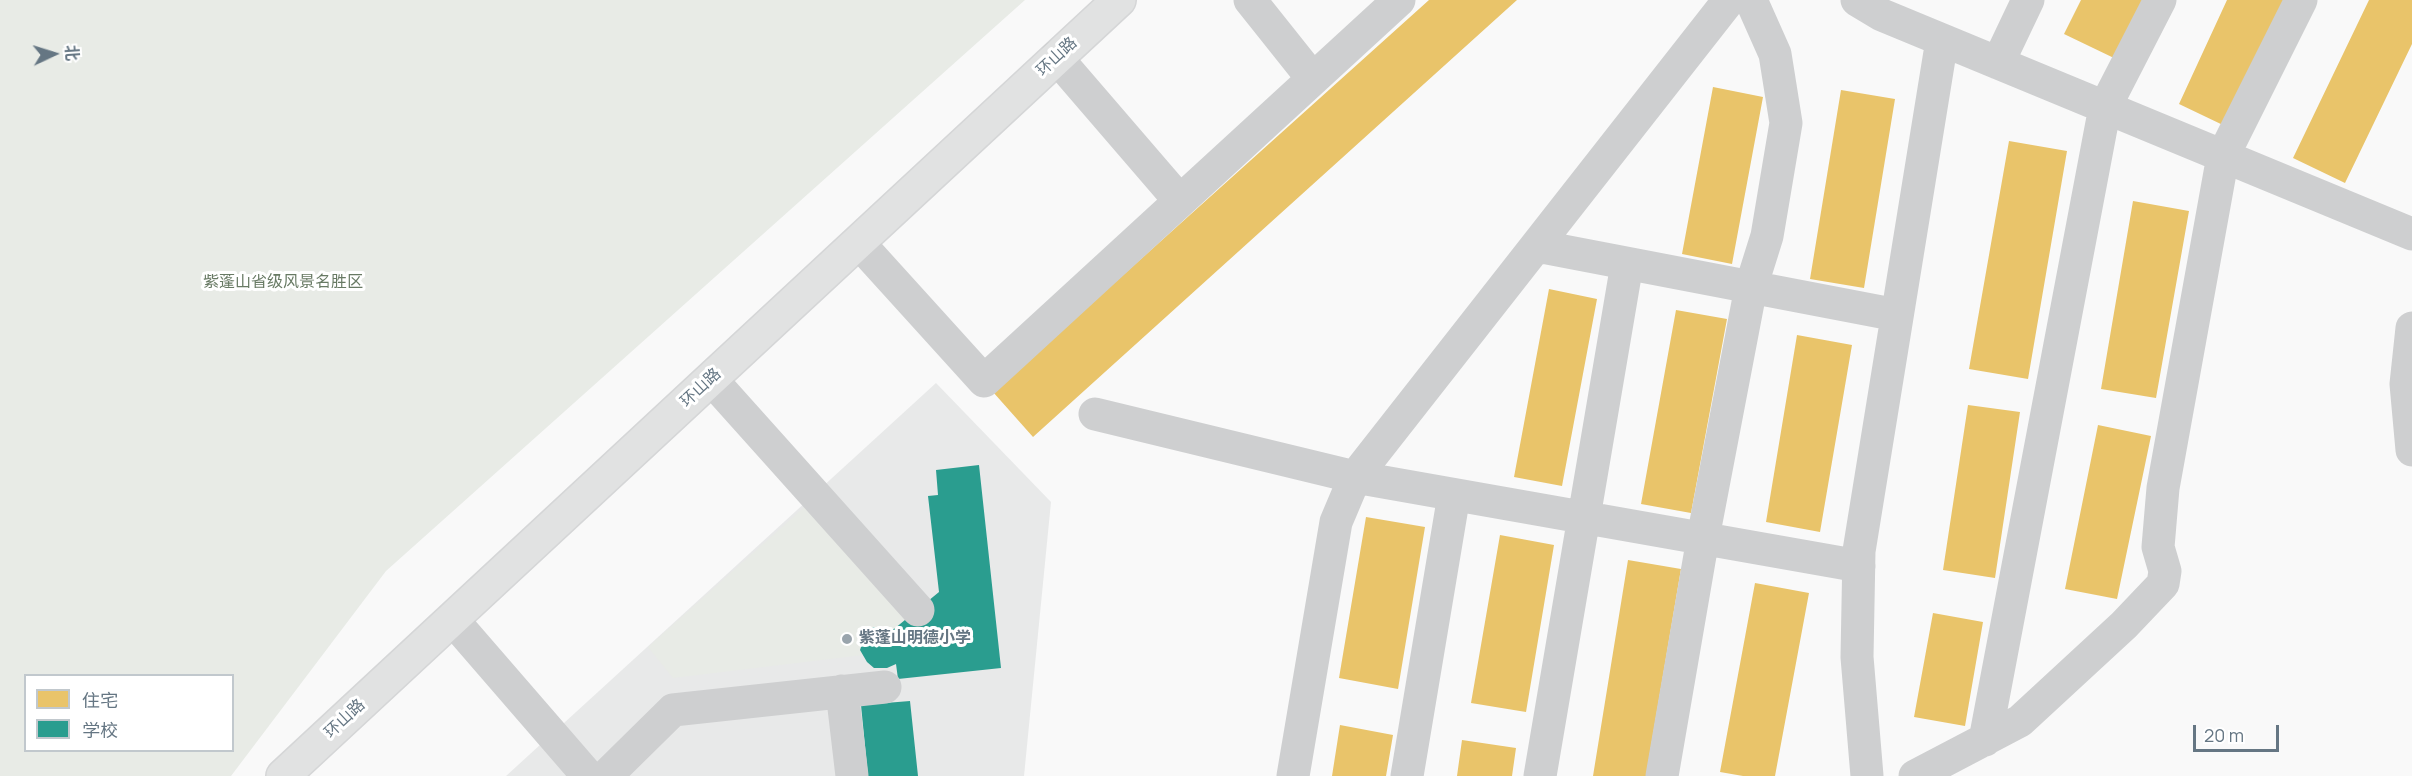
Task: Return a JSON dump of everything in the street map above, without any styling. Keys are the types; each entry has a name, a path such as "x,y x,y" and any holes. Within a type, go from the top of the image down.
{"main road":[{"name":"环山路","path":"283,776 1119,0"}],"street":[{"path":"1250,0 1313,79"},
{"path":"858,242 984,381 1399,0"},
{"path":"1293,776 1336,522 1355,477 1730,0"},
{"path":"1662,776 1703,538 1751,287 1767,236 1786,123 1775,54 1751,0"},
{"path":"1857,0 1882,15 2412,234"},
{"path":"1998,63 2028,0"},
{"path":"1985,740 2105,107 2160,0"},
{"path":"1915,776 2020,721 2124,626 2163,584 2165,571 2158,547 2163,488 2223,156 2301,0"},
{"path":"1867,776 1857,657 1859,551 1942,40"},
{"path":"1056,57 1180,201"},
{"path":"1537,246 1897,315"},
{"path":"1540,776 1582,517 1627,264"},
{"path":"2412,328 2406,384 2412,450"},
{"path":"711,379 918,610"},
{"path":"1095,414 1355,477 1859,566"},
{"path":"1407,776 1454,495"},
{"path":"452,619 588,776"},
{"path":"606,776 673,710 885,687"},
{"path":"842,691 852,776"}],"shaded area":[{"name":"紫蓬山明德小学","path":"936,383 1051,502 1024,776 506,776"}],"green space":[{"name":"紫蓬山省级风景名胜区","path":"0,0 1025,0 386,571 231,776 0,776"},
{"path":"810,502 906,620 894,629 873,628 864,638 860,650 863,655 673,678 648,647"}],"building: 住宅":[{"path":"1429,0 1517,0 1033,437 993,392"},
{"path":"2081,0 2146,0 2116,59 2064,34"},
{"path":"2227,0 2284,0 2225,126 2179,104"},
{"path":"2369,0 2412,0 2412,44 2345,183 2293,158"},
{"path":"1713,87 1763,97 1732,264 1682,254"},
{"path":"1841,90 1895,99 1864,288 1810,279"},
{"path":"2009,141 2067,151 2028,379 1969,369"},
{"path":"2133,201 2189,211 2156,398 2101,389"},
{"path":"1549,289 1597,299 1562,486 1514,477"},
{"path":"1676,310 1727,319 1691,513 1641,504"},
{"path":"1797,335 1852,345 1820,532 1766,522"},
{"path":"1968,405 2020,412 1995,578 1943,570"},
{"path":"2098,425 2151,436 2117,599 2065,589"},
{"path":"1366,517 1425,527 1398,689 1339,678"},
{"path":"1500,535 1554,545 1526,712 1471,703"},
{"path":"1628,560 1681,569 1646,776 1593,776"},
{"path":"1755,583 1809,593 1775,776 1743,776 1720,772"},
{"path":"1933,613 1983,622 1965,726 1914,717"},
{"path":"1340,725 1393,735 1386,776 1332,776"},
{"path":"1462,740 1516,748 1512,776 1457,776"}],"building: 学校":[{"path":"979,465 1001,668 898,679 896,664 887,668 874,668 867,662 860,650 864,638 873,627 894,629 939,592 928,496 938,495 936,470"},
{"path":"910,701 918,776 868,776 861,705"}],"place":[{"name":"紫蓬山明德小学","path":"847,639"}]}
